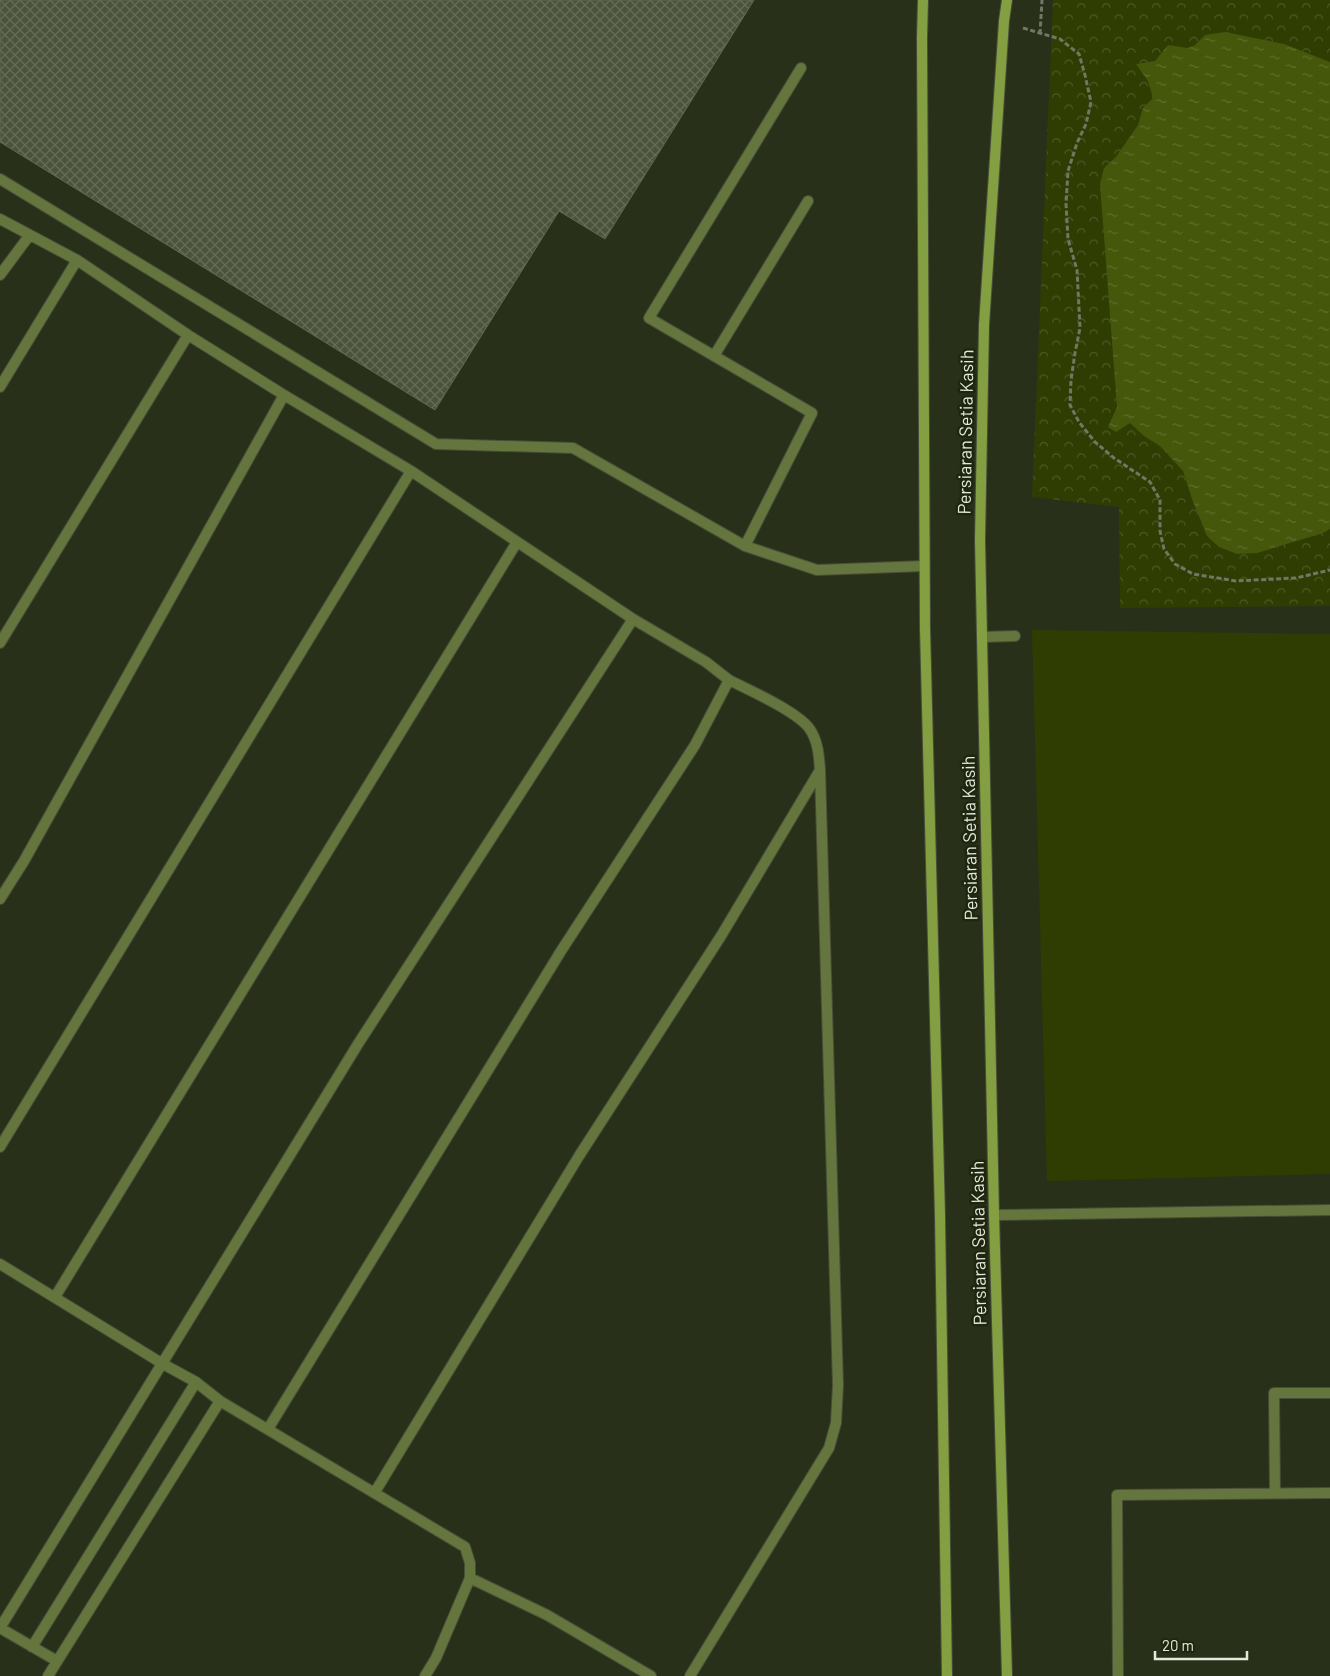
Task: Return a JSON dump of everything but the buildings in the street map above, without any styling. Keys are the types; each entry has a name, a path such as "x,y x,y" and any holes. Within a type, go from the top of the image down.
{"street":[{"path":"923,0 924,566 940,1216 947,1676"},
{"name":"Persiaran Setia Kasih","path":"1007,0 1004,21 984,325 980,540 994,1215 1007,1676"},
{"path":"744,546 812,413 649,318 801,68"},
{"path":"0,179 436,444 573,448 744,546 817,570 924,566"},
{"path":"714,356 808,201"},
{"path":"0,219 77,260 188,335 411,471 633,619 706,662 728,680 780,706 809,728 818,748 820,770 838,1385 836,1423 829,1448 690,1676"},
{"path":"0,275 29,236"},
{"path":"0,388 77,260"},
{"path":"0,643 188,335"},
{"path":"0,899 284,395"},
{"path":"0,1147 411,471"},
{"path":"55,1297 517,542"},
{"path":"57,1661 0,1628 358,1044 633,619"},
{"path":"982,637 1015,636"},
{"path":"268,1429 561,951 694,745 728,680"},
{"path":"375,1492 579,1156 721,936 820,770"},
{"path":"994,1215 1330,1210"},
{"path":"0,1264 163,1364 196,1382 220,1400 465,1547 470,1563 470,1578 436,1658 425,1676"},
{"path":"32,1647 196,1382"},
{"path":"1275,1493 1274,1393 1330,1393"},
{"path":"48,1676 220,1400"},
{"path":"1118,1676 1117,1495 1330,1493"},
{"path":"470,1578 546,1616 651,1676"}],"path":[{"path":"1040,34 1042,0"},
{"path":"1004,21 1060,39 1079,54 1091,102 1086,124 1077,143 1068,171 1066,204 1068,239 1077,270 1080,328 1072,371 1070,405 1079,422 1095,442 1114,458 1150,482 1160,500 1160,531 1164,548 1175,564 1193,574 1236,581 1296,578 1330,570"}],"green space":[{"path":"1053,0 1330,0 1330,606 1120,608 1119,507 1032,497"},
{"path":"1032,630 1330,634 1330,1174 1047,1181"}],"water":[{"path":"1225,32 1284,44 1330,62 1330,529 1323,533 1257,553 1237,554 1219,547 1207,536 1183,471 1160,446 1144,436 1130,423 1116,432 1108,427 1117,407 1100,184 1104,168 1116,157 1138,125 1143,108 1153,98 1148,81 1136,64 1155,61 1168,45 1187,48 1194,46 1205,35"}]}
